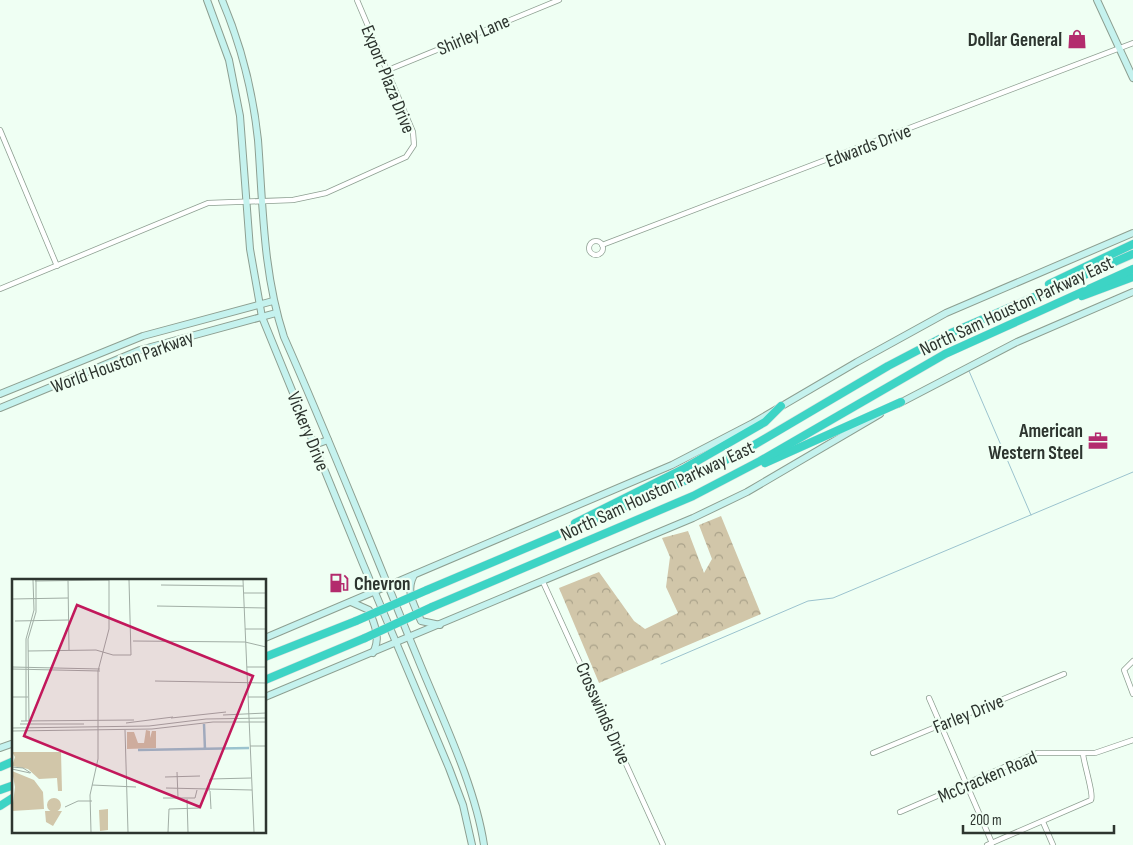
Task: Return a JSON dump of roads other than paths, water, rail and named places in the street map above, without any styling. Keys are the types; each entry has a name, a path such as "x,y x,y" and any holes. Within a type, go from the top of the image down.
{"highway":[{"path":"971,323 1133,244"},
{"name":"North Sam Houston Parkway East","path":"266,657 356,621 654,495 715,466 770,436 888,366 971,323 1133,254"},
{"name":"North Sam Houston Parkway East","path":"266,680 364,638 432,606 616,530 713,486 922,365 1009,323 1133,269"},
{"path":"1009,323 1133,277"},
{"path":"713,486 901,402"},
{"path":"525,550 685,468 765,422 781,406"},
{"path":"0,767 12,761"},
{"path":"0,790 12,786"},
{"path":"0,806 12,800"}],"main road":[{"name":"Vickery Drive","path":"207,0 221,33 234,83 240,116 250,248 262,317 374,593 432,726 463,805 472,845"},
{"name":"Vickery Drive","path":"222,0 245,68 253,107 261,202 276,313 443,722 474,803 484,845"},
{"path":"1097,0 1133,78"},
{"name":"North Sam Houston Parkway East","path":"266,638 672,466 946,314 1133,233"},
{"name":"North Sam Houston Parkway East","path":"266,697 649,538 746,492 901,402 1017,342 1133,292"},
{"name":"World Houston Parkway","path":"0,394 143,336 273,301"},
{"name":"World Houston Parkway","path":"0,408 113,361 183,337 276,313"},
{"path":"180,325 183,337"},
{"path":"108,350 113,361"},
{"path":"286,374 298,369"},
{"path":"21,386 26,397"},
{"path":"314,445 328,440"},
{"path":"414,576 409,584 408,592 421,620 440,625"},
{"path":"350,602 369,610 378,635 378,644 374,653"},
{"path":"432,726 443,722"},
{"path":"0,748 12,744"}],"street":[{"name":"Export Plaza Drive","path":"261,202 294,200 326,193 406,157 414,145 413,132 357,0"},
{"name":"Shirley Lane","path":"388,70 559,0"},
{"name":"Edwards Drive","path":"602,245 1133,43"},
{"path":"0,130 57,266"},
{"path":"0,289 208,203 261,202"},
{"name":"Crosswinds Drive","path":"543,582 663,845"},
{"path":"1133,661 1125,666 1125,674 1133,694"},
{"name":"Farley Drive","path":"873,753 1064,674"},
{"path":"929,698 967,784 989,844 1091,800 1092,791 1085,774 1082,754"},
{"name":"McCracken Road","path":"900,812 1038,753 1082,754 1106,751 1133,740"},
{"path":"1043,822 1053,845"}],"waterway":[{"path":"969,371 1031,515"},
{"path":"661,664 808,601 833,598 1133,472"}],"place":[{"name":"Dollar General","path":"1077,39"},
{"name":"American Western Steel","path":"1098,441"},
{"name":"Chevron","path":"339,583"}]}
